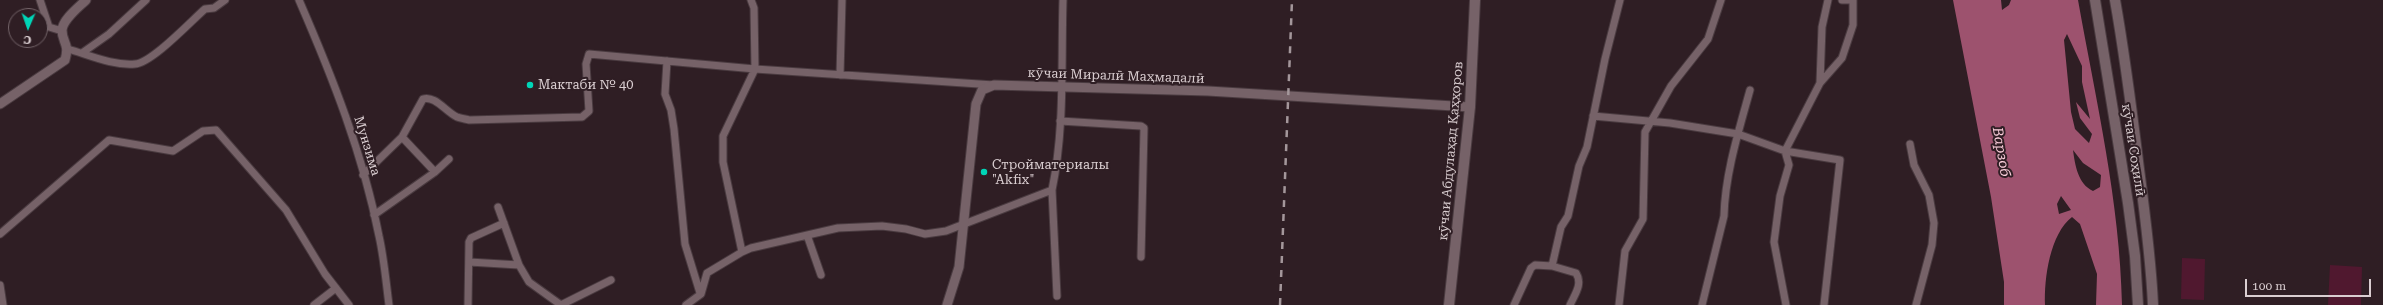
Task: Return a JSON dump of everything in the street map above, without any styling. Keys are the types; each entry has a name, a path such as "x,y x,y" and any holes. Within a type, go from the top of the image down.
{"main road":[{"name":"кӯчаи Абдулаҳад Қаҳҳоров","path":"1449,305 1470,107 1475,0"},
{"name":"кӯчаи Соҳилӣ","path":"2095,0 2128,203 2135,256 2138,305"},
{"name":"кӯчаи Соҳилӣ","path":"2115,0 2125,60 2145,209 2152,268 2153,305"}],"street":[{"path":"40,0 49,27 62,31"},
{"path":"0,104 65,60 68,49 62,31 64,25 86,0"},
{"path":"82,53 110,34 146,0"},
{"path":"68,49 114,62 135,64 145,61 205,9 214,8 225,0"},
{"name":"Мунзима","path":"299,0 330,73 353,136 379,236 389,305"},
{"path":"742,252 724,162 723,136 755,69 754,8 751,0"},
{"path":"840,75 842,0"},
{"path":"1057,296 1052,190 1056,171 1060,121 1063,0"},
{"path":"1552,266 1561,227 1568,216 1579,166 1587,147 1620,0"},
{"path":"1619,305 1625,251 1643,219 1644,136 1646,128 1652,121 1671,86 1705,43 1721,0"},
{"path":"1820,83 1822,27 1828,0"},
{"path":"1842,0 1849,0"},
{"path":"1786,305 1774,242 1780,196 1789,166 1785,151 1820,83 1842,58 1853,25 1853,0"},
{"path":"363,174 402,137 423,99 426,98 432,99 456,116 469,120 582,117 590,111 586,64 589,54 755,69 994,84"},
{"path":"667,61 665,94 672,110 684,244 700,294"},
{"path":"947,305 959,267 962,226 976,104 982,90 994,84"},
{"name":"кӯчаи Миралӣ Маҳмадалӣ","path":"994,84 1062,85 1208,92 1470,107"},
{"path":"1702,305 1724,216 1724,201 1738,134 1750,90"},
{"path":"1594,116 1652,121 1738,134 1785,151 1840,160 1824,305"},
{"path":"1060,121 1141,126 1144,128 1141,257"},
{"path":"0,234 109,140 173,150 203,131 216,130 286,210 325,274 349,305"},
{"path":"402,137 435,172"},
{"path":"1910,144 1914,165 1929,195 1934,223 1932,245 1918,305"},
{"path":"374,215 435,172 449,159"},
{"path":"686,305 700,294 707,273 751,248 838,228 882,226 925,234 946,231 962,226 1004,207 1052,190"},
{"path":"498,208 520,265 534,287 561,305 611,280"},
{"path":"468,305 471,238 504,223"},
{"path":"808,235 821,275"},
{"path":"469,262 520,265"},
{"path":"1514,305 1531,268 1535,265 1552,266 1576,273 1578,276 1579,285 1570,305"},
{"path":"0,285 4,305"},
{"path":"314,305 336,288"}],"shaded area":[{"path":"2182,258 2205,259 2204,300 2181,299"},
{"path":"2330,265 2362,267 2361,305 2328,305"}],"water":[{"name":"Варзоб","path":"1953,0 2001,0 2002,10 2009,5 2011,0 2078,0 2112,190 2117,228 2122,305 2096,305 2097,274 2080,224 2072,217 2058,234 2050,257 2047,270 2045,305 2004,305 2004,282 1991,197","holes":["2067,34 2082,66 2082,82 2090,119 2076,102 2080,118 2092,134 2089,143 2075,129 2071,112 2064,40","2073,150 2083,163 2101,175 2100,187 2093,191 2088,188 2084,184 2076,168","2061,196 2071,210 2059,214 2057,204"]}],"railway":[{"path":"1280,305 1292,0"}],"place":[{"name":"Мактаби № 40","path":"530,85"},
{"name":"Стройматериалы \"Akfix\"","path":"984,172"}]}
